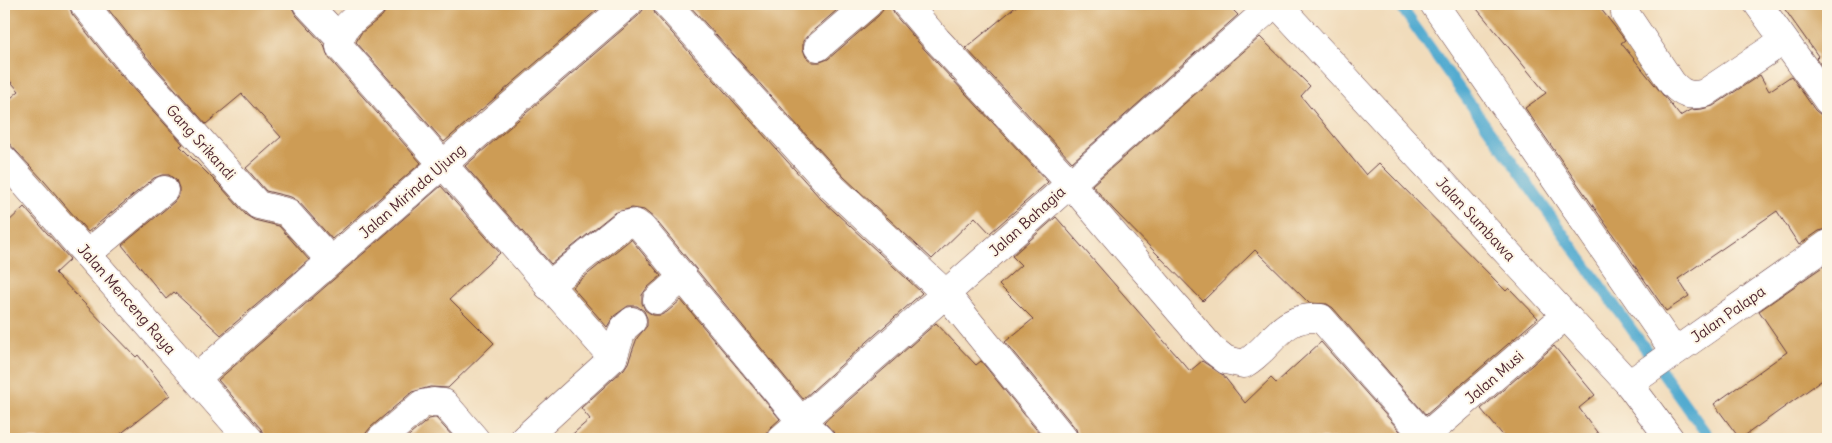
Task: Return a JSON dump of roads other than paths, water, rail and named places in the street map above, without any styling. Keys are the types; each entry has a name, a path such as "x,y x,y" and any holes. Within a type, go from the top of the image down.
{"street":[{"name":"Gang Srikandi","path":"84,4 132,64 258,205 287,212 331,261"},
{"path":"307,4 340,40"},
{"path":"372,4 343,30 340,47 548,286 614,358"},
{"name":"Jalan Mirinda Ujung","path":"196,378 628,4"},
{"path":"667,4 833,188 946,294 1064,439"},
{"path":"818,47 868,4"},
{"path":"906,4 1070,183 1212,349 1226,360 1244,364 1253,359 1279,331 1302,319 1309,317 1321,318 1425,438"},
{"name":"Jalan Bahagia","path":"781,439 811,430 946,294 1070,183 1276,4"},
{"name":"Jalan Sumbawa","path":"1276,4 1629,384 1670,439"},
{"path":"1434,4 1663,359"},
{"path":"1758,4 1828,101"},
{"path":"1627,7 1672,83 1680,92 1696,95 1705,93 1783,41"},
{"name":"Jalan Menceng Raya","path":"4,160 249,439"},
{"path":"87,254 164,190"},
{"path":"548,286 623,225 635,223 642,228 811,430"},
{"name":"Jalan Palapa","path":"1629,384 1828,244"},
{"path":"657,300 683,277"},
{"name":"Jalan Musi","path":"1425,438 1566,316"},
{"path":"524,439 614,358 624,328 632,321"},
{"path":"381,439 422,404 432,402 444,403 475,439"}],"waterway":[{"path":"1399,4 1710,439"}]}
